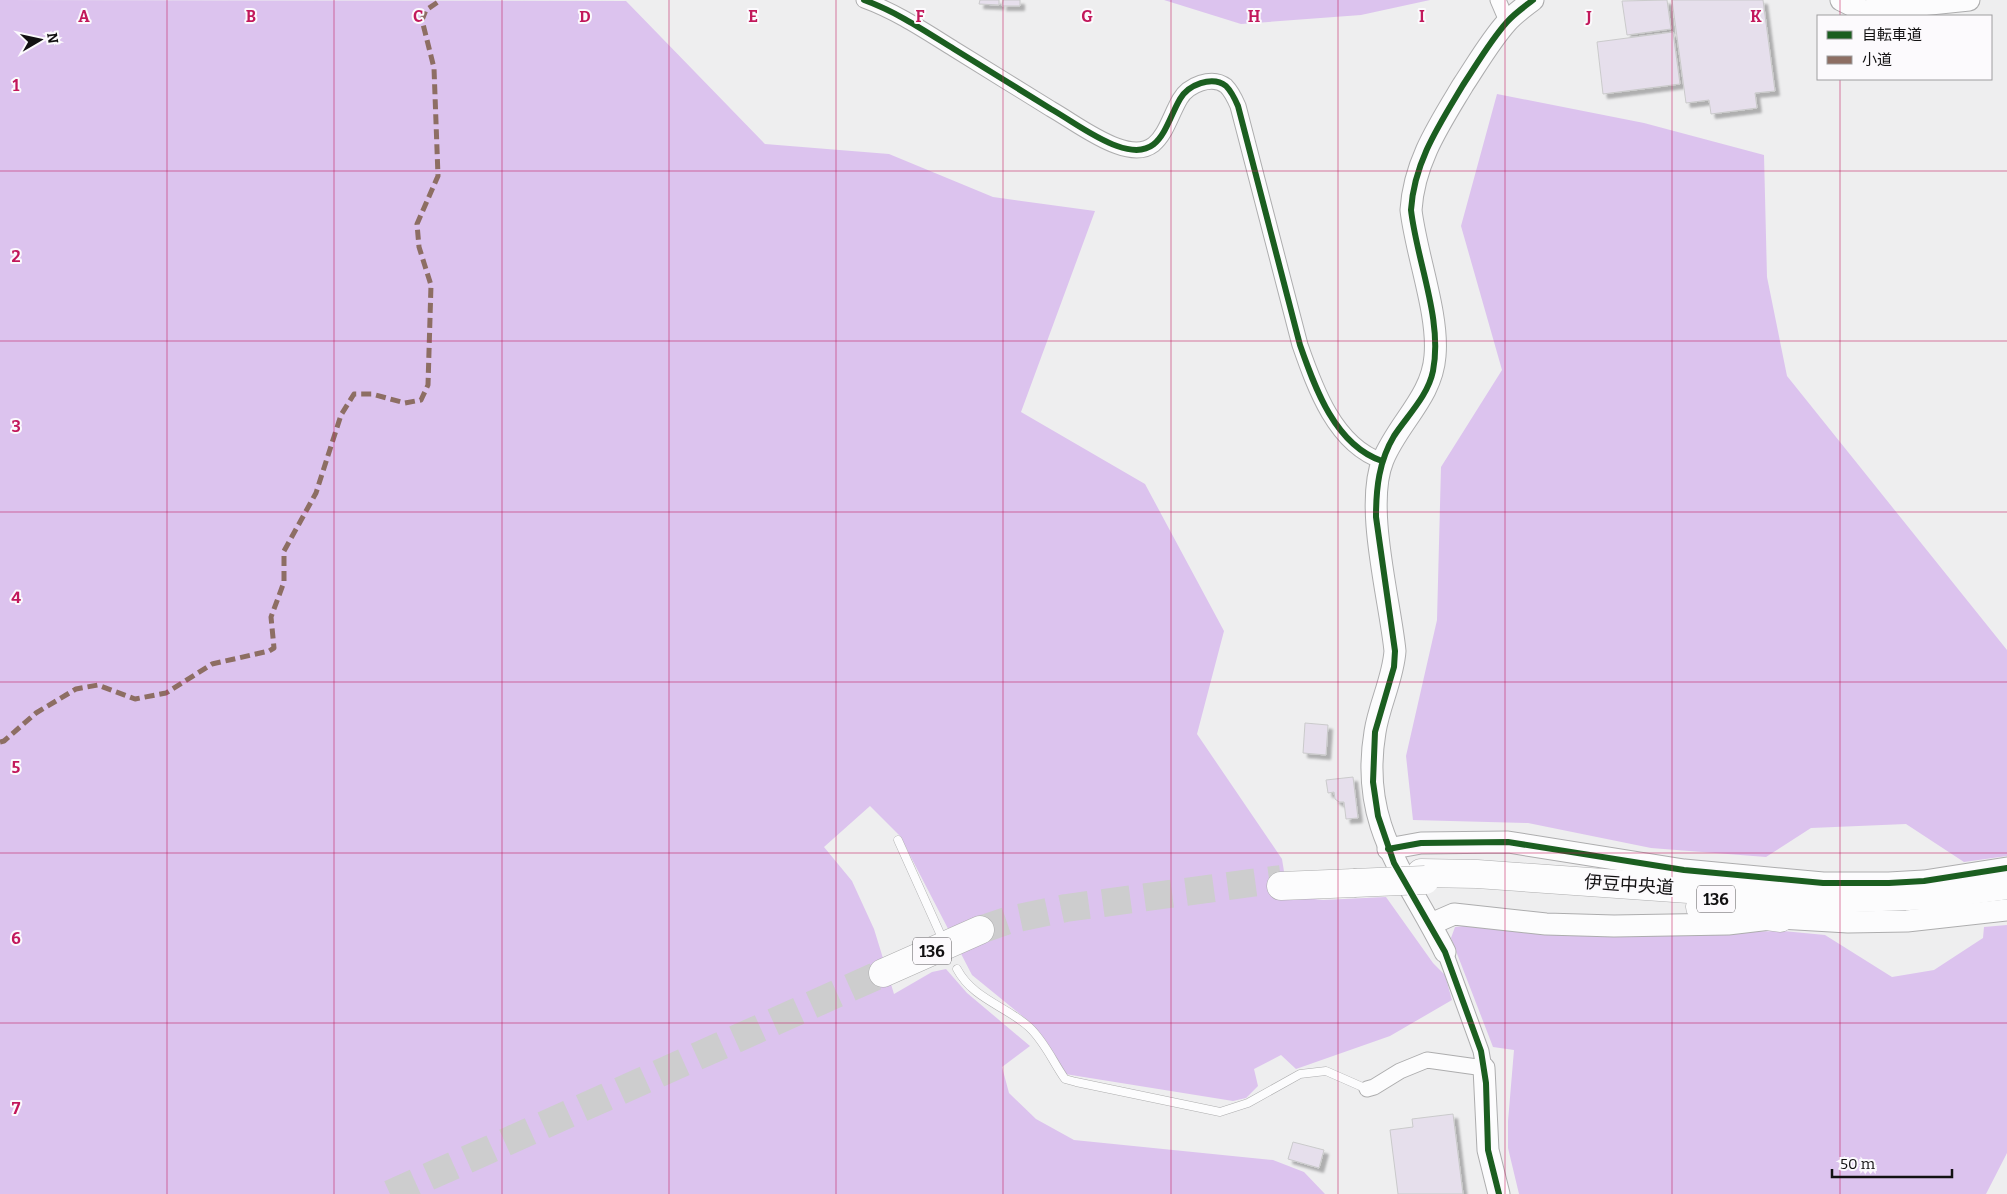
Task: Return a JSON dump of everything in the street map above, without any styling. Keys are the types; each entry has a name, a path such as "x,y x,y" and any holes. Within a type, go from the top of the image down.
{"highway":[{"path":"1428,875 1474,866 1523,865 1684,870"},
{"name":"伊豆中央道","path":"1428,875 1547,886 1806,905 1882,907 1929,905 2007,893"},
{"name":"伊豆中央道","path":"1281,883 1428,875 1828,899 1935,895 2007,885"},
{"path":"1547,886 1621,899 1780,918"},
{"name":"136","path":"885,977 982,934"}],"street":[{"path":"864,0 904,18 1073,122 1115,146 1126,149 1137,150 1156,142 1169,126 1180,99 1190,87 1201,83 1220,83 1227,87 1238,106 1300,345 1309,370 1316,386 1348,441 1366,456 1382,461"},
{"path":"1498,0 1507,22"},
{"path":"1499,1194 1488,1150 1484,1068 1481,1051 1445,952 1388,849 1378,816 1373,782 1375,732 1394,667 1395,651 1376,517 1377,484 1382,461 1394,438 1423,396 1433,374 1436,354 1434,329 1411,210 1412,191 1420,164 1432,135 1483,54 1507,22 1533,0"},
{"path":"1841,0 1863,11 1969,0"},
{"path":"1388,849 1421,843 1508,842 1684,870 1823,883 1889,883 1953,877 2007,868"},
{"path":"1431,924 1454,914 1578,926 1728,924 1780,918 1848,922 1907,921 2007,910"},
{"path":"1367,1089 1374,1087 1414,1063 1426,1060 1484,1068"}],"lane":[{"path":"898,840 943,940"},
{"path":"956,969 976,993 1029,1027 1046,1047 1065,1079 1220,1112 1248,1103 1300,1074 1326,1071 1367,1089"}],"shaded area":[{"path":"0,0 626,1 765,144 889,154 993,197 1095,211 1021,412 1145,484 1224,631 1197,734 1282,859 1288,896 1323,900 1386,897 1433,963 1445,975 1452,1000 1390,1036 1296,1069 1281,1055 1254,1069 1258,1086 1246,1098 1233,1101 1065,1074 1031,1023 972,975 900,836 870,806 824,847 852,881 874,929 894,994 932,972 946,969 967,993 1030,1046 1002,1067 1009,1093 1036,1119 1074,1140 1273,1160 1304,1172 1325,1194 0,1194"},
{"path":"1164,0 1430,0 1361,15 1241,24"},
{"path":"1497,94 1644,123 1764,155 1767,277 1787,376 2007,650 2007,856 1964,862 1906,824 1811,828 1766,857 1651,848 1528,823 1413,820 1406,756 1437,620 1441,467 1502,370 1461,226"},
{"path":"1473,925 1604,935 1783,931 1825,935 1892,977 1934,970 1983,938 1984,927 2007,925 2007,1153 1986,1194 1519,1194 1508,1148 1508,1121 1514,1050 1493,1047 1451,938 1455,927"}],"building":[{"path":"980,0 999,0 999,5 979,4"},
{"path":"1003,0 1020,0 1020,6 1002,6"},
{"path":"1667,0 1671,29 1627,35 1622,1"},
{"path":"1672,0 1763,0 1775,91 1755,93 1757,108 1711,114 1709,100 1686,103"},
{"path":"1673,32 1680,84 1603,94 1597,42"},
{"path":"1305,723 1328,725 1326,755 1303,753"},
{"path":"1353,777 1358,818 1346,819 1344,802 1339,802 1335,799 1334,792 1328,793 1326,780"},
{"path":"1453,1114 1463,1194 1398,1194 1390,1130 1413,1127 1412,1119"},
{"path":"1293,1142 1324,1150 1319,1168 1288,1159"}],"tunnel":[{"path":"980,930 1009,920 1066,908 1281,879"},
{"path":"390,1194 883,973"}],"marked path":[{"path":"0,742 4,741 36,713 76,689 98,685 135,699 166,693 212,664 269,651 274,648 271,617 284,582 284,551 316,493 341,415 354,394 372,394 405,403 421,400 428,385 431,285 419,247 417,224 438,176 434,68 422,20 426,10 441,0"}],"cycle path":[{"path":"864,0 910,22 1108,143 1132,150 1152,146 1159,139 1180,99 1194,86 1214,81 1226,86 1238,106 1300,345 1320,396 1339,429 1351,442 1366,453 1382,461"},
{"path":"1499,1194 1488,1150 1486,1083 1481,1051 1445,952 1394,863 1378,816 1373,782 1375,732 1394,667 1395,651 1376,506 1379,475 1389,445 1427,389 1433,371 1435,332 1411,210 1417,176 1422,160 1437,129 1484,53 1507,22 1533,0"},
{"path":"1388,849 1421,843 1508,842 1684,870 1823,883 1924,881 2007,868"}]}
